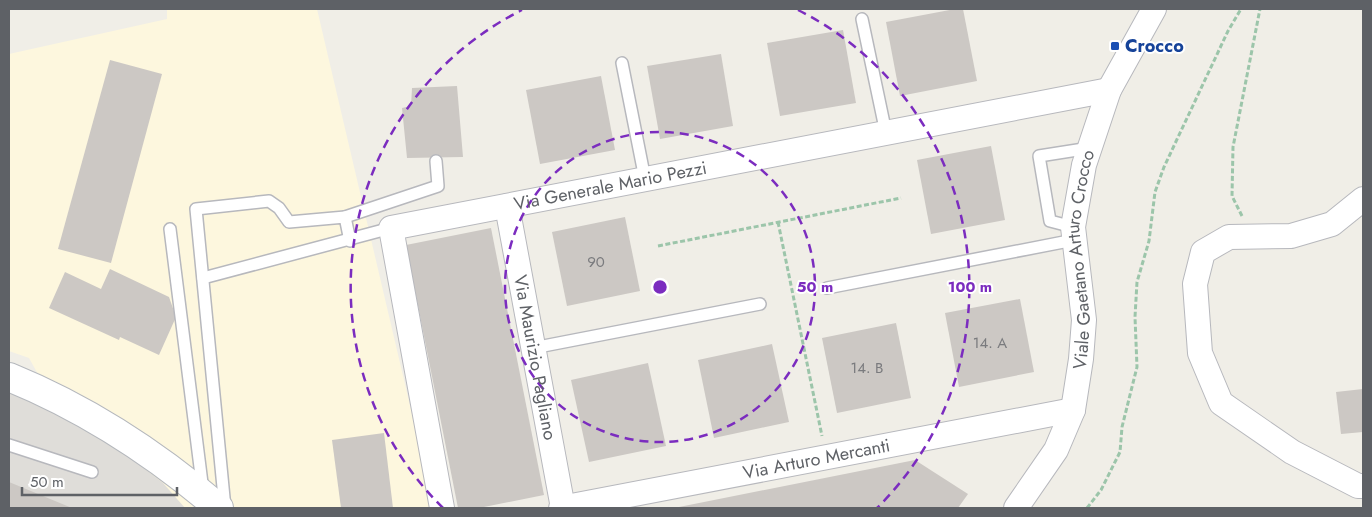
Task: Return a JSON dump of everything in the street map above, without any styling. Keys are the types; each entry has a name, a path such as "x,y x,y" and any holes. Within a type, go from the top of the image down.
{"main road":[{"path":"9,377 90,416 161,463 216,504"}],"street":[{"name":"Viale Gaetano Arturo Crocco","path":"1016,508 1056,450 1073,410 1082,359 1084,320 1074,234 1084,164 1109,90 1154,9"},
{"name":"Via Generale Mario Pezzi","path":"391,228 1109,90"},
{"path":"1363,199 1332,224 1291,236 1229,237 1203,252 1195,284 1200,353 1221,403 1292,452 1358,486 1363,486"},
{"name":"Via Maurizio Pagliano","path":"507,206 562,508"},
{"path":"391,228 442,508"},
{"name":"Via Arturo Mercanti","path":"562,508 1073,410"}],"lane":[{"path":"862,20 886,133"},
{"path":"622,63 646,179"},
{"path":"1074,234 1050,221 1039,156 1090,148"},
{"path":"216,504 203,278 196,209 269,201 279,208 289,222 345,217 438,186 436,161"},
{"path":"345,217 350,241"},
{"path":"203,278 350,241 391,228"},
{"path":"170,229 216,504"},
{"path":"828,288 1074,234"},
{"path":"533,348 760,304"},
{"path":"9,445 92,472"}],"path":[{"path":"1087,508 1101,490 1120,452 1122,427 1137,367 1135,317 1137,282 1149,241 1155,192 1164,167 1228,31 1241,9"},
{"path":"1253,236 1232,196 1232,147 1260,9"},
{"path":"658,246 901,198"},
{"path":"778,222 826,456"}],"shaded area":[{"path":"167,9 317,9 434,508 9,508 9,391 58,410 29,358 9,351 9,54 167,19"},
{"path":"9,392 57,409 115,446 163,483 185,508 9,508"}],"building":[{"path":"963,9 977,81 900,96 886,22"},
{"path":"843,30 856,103 780,116 767,43"},
{"path":"721,54 733,126 660,139 647,66"},
{"path":"110,60 162,74 111,263 58,249"},
{"path":"601,76 615,150 540,164 526,90"},
{"path":"457,86 463,157 407,158 402,108 411,106 412,88"},
{"path":"991,146 1005,220 931,234 917,160"},
{"path":"625,217 640,291 567,306 552,232"},
{"path":"491,228 544,495 479,508 458,508 406,245"},
{"path":"110,269 169,297 176,317 159,355 120,337 119,340 49,308 65,272 101,289"},
{"path":"1020,299 1034,372 959,387 945,313"},
{"path":"896,323 911,398 837,413 822,338"},
{"path":"772,344 789,422 714,438 698,360"},
{"path":"648,363 666,446 589,462 571,380"},
{"path":"1363,389 1363,432 1341,434 1336,392"},
{"path":"384,433 393,508 341,508 332,440"},
{"path":"915,460 968,494 958,508 674,508"},
{"path":"9,482 72,508 9,508"}],"place":[{"name":"Crocco","path":"1115,46"}]}
